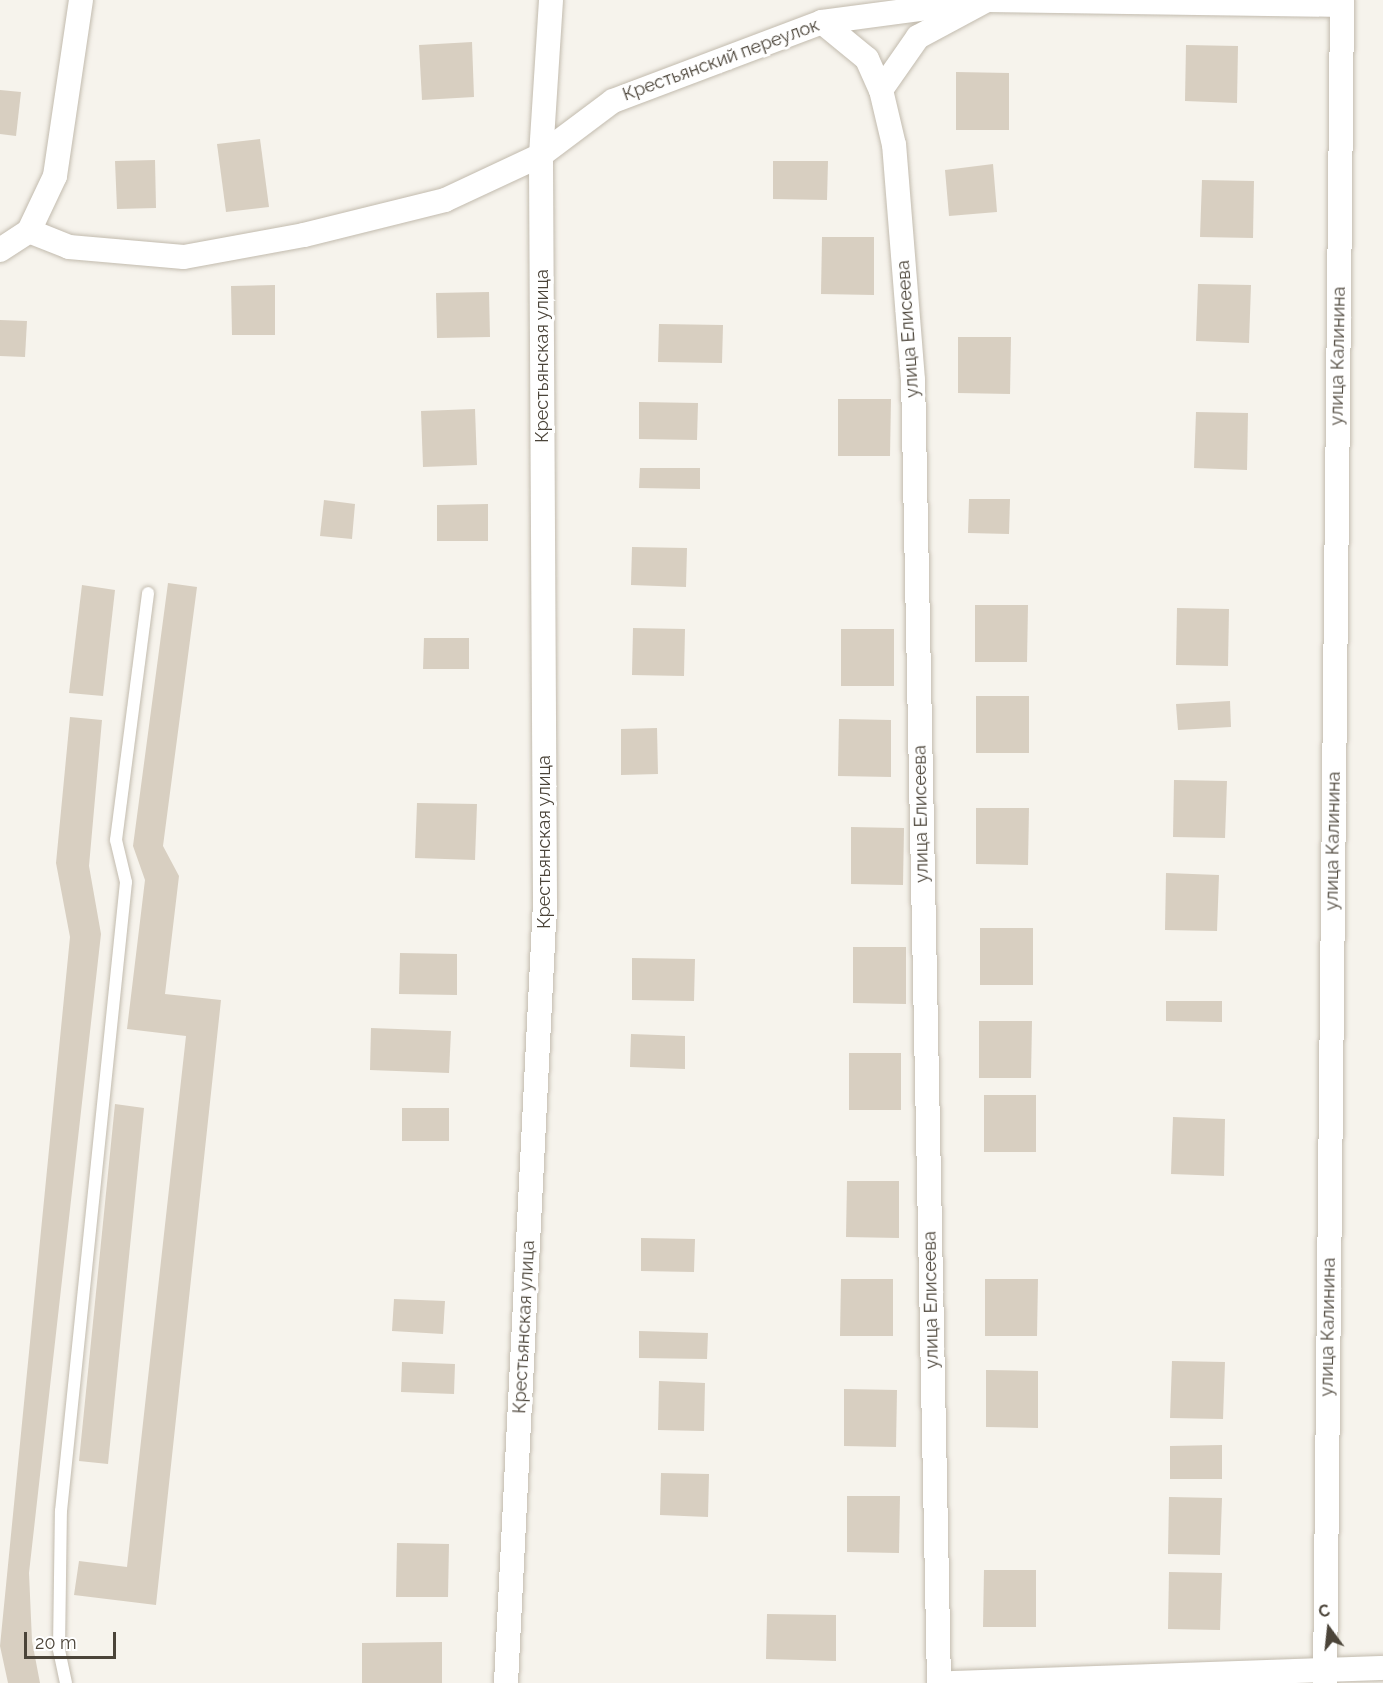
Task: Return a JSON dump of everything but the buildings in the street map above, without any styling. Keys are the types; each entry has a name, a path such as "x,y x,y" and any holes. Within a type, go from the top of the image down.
{"street":[{"path":"0,250 29,231 55,176 81,0"},
{"name":"Крестьянская улица","path":"506,1683 545,902 541,155 551,0"},
{"path":"881,90 918,37 987,0"},
{"name":"Крестьянский переулок","path":"29,231 69,247 184,258 304,236 445,200 541,155 613,101 822,22 987,0 1342,3"},
{"name":"улица Калинина","path":"1325,1676 1342,3"},
{"name":"улица Елисеева","path":"822,22 867,59 881,90 894,145 913,380 939,1683"},
{"path":"952,1683 1325,1676 1383,1668"}],"lane":[{"path":"66,1683 59,1649 61,1511 126,882 116,840 148,593"}]}
